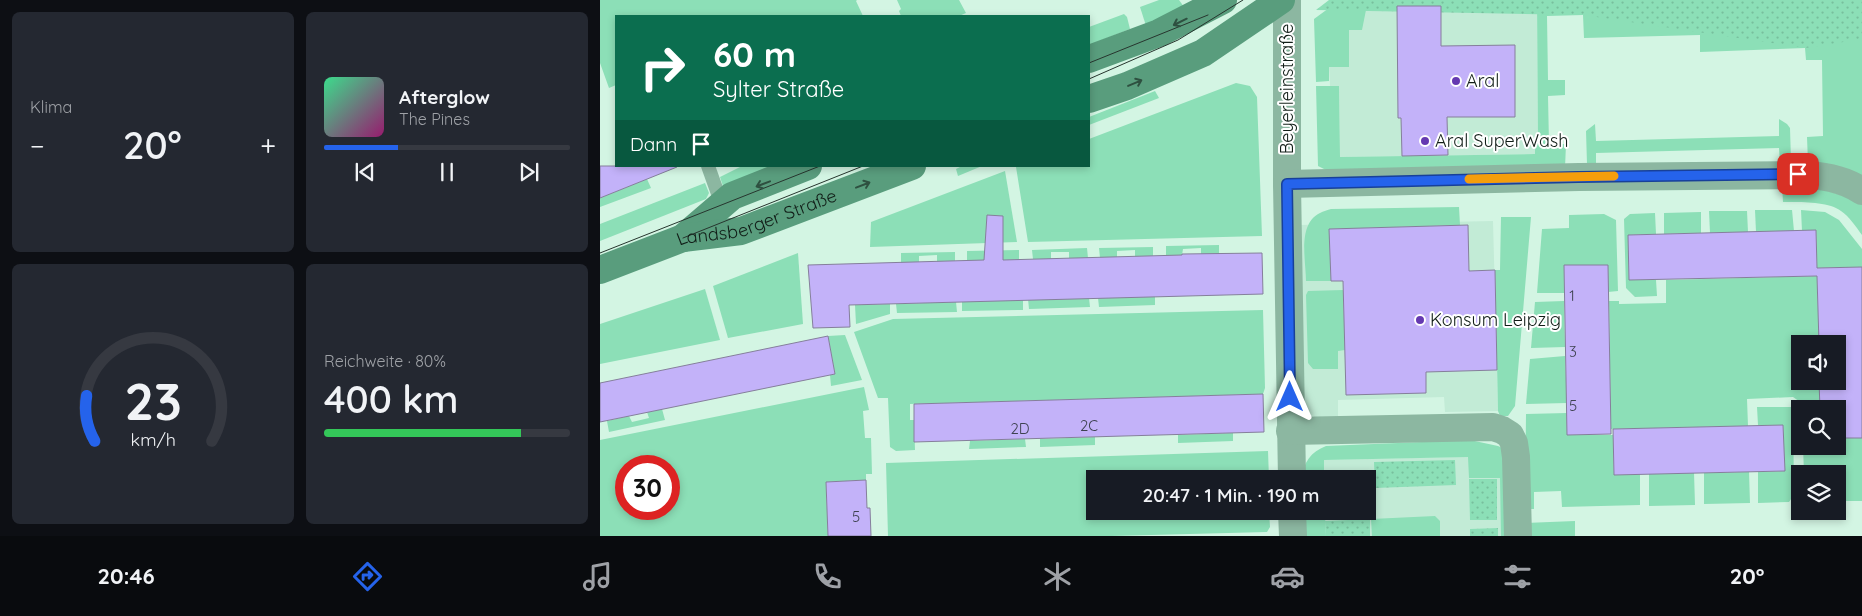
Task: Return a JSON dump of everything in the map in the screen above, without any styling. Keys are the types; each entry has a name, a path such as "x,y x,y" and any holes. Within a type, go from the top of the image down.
{"street":[{"path":"1090,59 1159,33 1223,0"},
{"path":"1090,99 1127,86 1204,52 1281,0"},
{"name":"Beyerleinstraße","path":"1287,0 1287,184 1292,470"},
{"name":"Landsberger Straße","path":"683,238 732,196 805,167"},
{"name":"Landsberger Straße","path":"683,238 741,231 909,167"},
{"path":"1287,184 1798,174 1831,177 1854,185 1862,191"},
{"path":"600,270 683,238"},
{"path":"1290,431 1493,427 1502,430 1510,435 1514,443 1518,536"},
{"path":"1292,520 1293,536"}],"lane":[{"path":"708,167 722,205"}],"shaded area":[{"path":"1368,0 1537,0 1538,142 1535,141 1535,154 1340,157 1339,86 1330,86 1329,67 1349,67 1349,30"},
{"name":"Konsum Leipzig","path":"1493,221 1498,411 1445,412 1444,397 1338,400 1338,420 1316,418 1308,413 1302,404 1299,225"},
{"path":"1501,456 1501,536 1326,536 1325,520 1376,520 1376,470 1324,470 1324,460"}],"green space":[{"path":"600,0 857,0 863,15 615,15 615,85 609,88 600,63"},
{"path":"897,0 959,0 966,13 961,15 901,15 899,11 901,9"},
{"path":"1159,0 1179,0 1187,11 1148,32 1140,7"},
{"path":"1329,0 1862,0 1862,39 1806,48 1583,15 1316,10"},
{"path":"1340,0 1368,0 1362,30 1349,30 1349,67 1329,67 1329,81 1316,82 1314,19"},
{"path":"1537,0 1862,0 1862,177 1808,163 1807,137 1823,136 1822,60 1806,60 1805,48 1700,52 1700,35 1584,38 1583,15 1547,16 1548,80 1565,80 1565,95 1548,96 1549,144 1566,144 1565,168 1326,170 1318,166 1316,86 1339,86 1340,157 1535,154 1535,141 1538,141"},
{"path":"1124,14 1127,17 1130,29 1090,45 1090,27"},
{"path":"1236,83 1250,86 1257,97 1262,236 1028,242 1016,167 1090,167 1090,139"},
{"path":"1155,91 1159,98 1090,125 1090,117"},
{"path":"1779,119 1790,128 1791,161 1788,165 1780,165 1779,148 1596,153 1596,170 1587,164 1586,131 1595,124 1596,141 1779,136"},
{"path":"740,167 791,167 723,186 720,177"},
{"path":"960,167 980,167 958,176 956,169"},
{"path":"1005,171 1017,242 870,247 871,222"},
{"path":"647,179 651,188 600,207 600,198"},
{"path":"705,183 709,193 706,199 600,241 600,224"},
{"path":"1782,186 1813,186 1862,202 1862,235 1847,216 1829,205 1783,202"},
{"path":"1459,207 1460,225 1330,229 1331,281 1306,281 1305,234 1313,218 1321,212 1331,209"},
{"path":"1755,210 1792,210 1794,231 1756,232"},
{"path":"1801,210 1825,212 1839,220 1862,249 1862,267 1817,268 1816,230 1802,231"},
{"path":"1709,211 1747,211 1748,232 1710,233"},
{"path":"1701,212 1701,233 1664,234 1664,213"},
{"path":"1655,213 1656,234 1628,235 1629,280 1656,280 1657,296 1635,297 1626,288 1624,219 1630,214"},
{"path":"1604,214 1616,220 1618,291 1608,292 1608,265 1564,265 1564,293 1537,293 1542,229 1569,228 1569,215"},
{"path":"1501,217 1531,217 1515,406 1508,416 1500,416 1498,411 1495,270 1500,270"},
{"path":"1219,245 1219,254 1201,255 1201,248 1183,249 1182,255 1166,256 1166,246"},
{"path":"1153,247 1153,256 1135,257 1135,250 1117,251 1117,257 1100,258 1099,248"},
{"path":"1087,248 1088,258 1069,258 1069,252 1051,252 1051,259 1033,259 1032,250"},
{"path":"1019,250 1019,260 1003,260 1003,253 984,261 967,261 967,251"},
{"path":"955,252 955,261 937,262 937,255 919,256 919,262 901,263 901,253"},
{"path":"798,253 803,324 728,338 713,286"},
{"path":"1817,276 1819,335 1791,335 1791,390 1819,390 1820,400 1797,400 1793,397 1747,399 1748,426 1611,429 1609,301 1619,301 1619,304 1666,303 1666,280"},
{"path":"705,289 720,340 600,364 600,324"},
{"path":"1343,290 1345,350 1338,351 1338,369 1313,369 1308,363 1306,295 1308,291"},
{"path":"1155,296 1155,305 1099,307 1098,298"},
{"path":"1089,298 1090,307 1029,309 1028,299"},
{"path":"1023,300 1023,310 962,311 962,301"},
{"path":"1564,301 1565,347 1531,348 1535,302"},
{"path":"956,302 957,312 897,313 896,304"},
{"path":"890,304 890,314 856,324 855,305"},
{"path":"1263,310 1265,388 1263,394 910,404 910,420 914,420 915,450 896,451 890,447 888,398 878,398 854,332 893,319"},
{"path":"845,335 862,380 831,386 830,375 835,374 828,336"},
{"path":"1565,356 1567,403 1526,404 1530,359"},
{"path":"864,387 869,410 863,411 865,438 871,438 872,474 866,474 866,480 826,482 828,536 600,536 600,440"},
{"path":"1757,407 1791,407 1791,455 1794,455 1794,465 1791,465 1791,499 1789,502 1758,503 1758,472 1785,471 1783,425 1758,425"},
{"path":"662,409 665,420 609,432 607,421 629,416 632,422 649,418 647,412"},
{"path":"1567,413 1567,435 1613,435 1614,475 1640,474 1640,505 1562,507 1561,491 1534,492 1534,509 1525,509 1526,414"},
{"path":"1233,433 1233,441 1178,443 1178,435"},
{"path":"1095,437 1095,445 1040,447 1040,439"},
{"path":"1846,438 1862,438 1862,501 1846,501 1846,465 1804,465 1803,455 1846,455"},
{"path":"1025,439 1026,447 969,449 970,441"},
{"path":"1470,440 1498,446 1507,450 1510,536 1501,536 1500,478 1469,478 1468,457 1324,460 1324,470 1304,470 1309,458 1316,451 1326,446"},
{"path":"1268,451 1269,470 1086,470 1086,520 1270,520 1270,527 1267,532 1112,536 888,536 886,463"},
{"path":"1455,460 1456,485 1376,488 1374,462"},
{"path":"1749,472 1750,503 1704,504 1704,473"},
{"path":"1694,473 1695,505 1649,506 1649,474"},
{"path":"1469,479 1497,479 1497,520 1470,520"},
{"path":"1435,516 1440,521 1440,536 1372,536 1371,520"},
{"path":"1303,520 1325,520 1326,536 1304,536"},
{"path":"1370,520 1370,536 1326,536 1325,521"},
{"path":"1575,521 1575,536 1525,536 1525,523"},
{"path":"1498,528 1498,536 1470,536 1470,529"}],"building":[{"name":"Aral","path":"1397,6 1441,6 1441,46 1515,45 1515,117 1447,117 1448,155 1402,156 1401,118 1398,118"},
{"path":"600,166 677,167 600,198"},
{"path":"987,215 1003,216 1003,260 1262,253 1263,294 849,305 850,327 813,328 808,265 984,260"},
{"name":"Konsum Leipzig","path":"1468,225 1469,271 1495,270 1497,370 1426,372 1426,393 1346,395 1343,281 1331,281 1329,229"},
{"path":"1816,230 1817,268 1862,267 1862,438 1846,438 1846,400 1820,400 1819,390 1846,390 1846,335 1819,335 1817,276 1629,280 1628,235"},
{"path":"1564,265 1608,265 1611,434 1567,435"},
{"path":"828,336 835,374 600,422 600,383"},
{"path":"1263,394 1264,432 914,442 914,404"},
{"path":"1783,425 1785,471 1614,475 1613,429"},
{"path":"866,480 871,536 828,536 826,482"}],"tram line":[{"path":"1090,79 1178,40 1243,0"},
{"path":"1090,63 1208,15"},
{"path":"600,253 817,167"},
{"path":"683,238 860,167"}],"slow traffic":[{"path":"1469,179 1614,176"}],"place":[{"name":"Aral","path":"1456,81"},
{"name":"Aral SuperWash","path":"1425,141"},
{"name":"Konsum Leipzig","path":"1420,320"}],"route":[{"path":"1290,397 1287,184 1798,174"}]}
